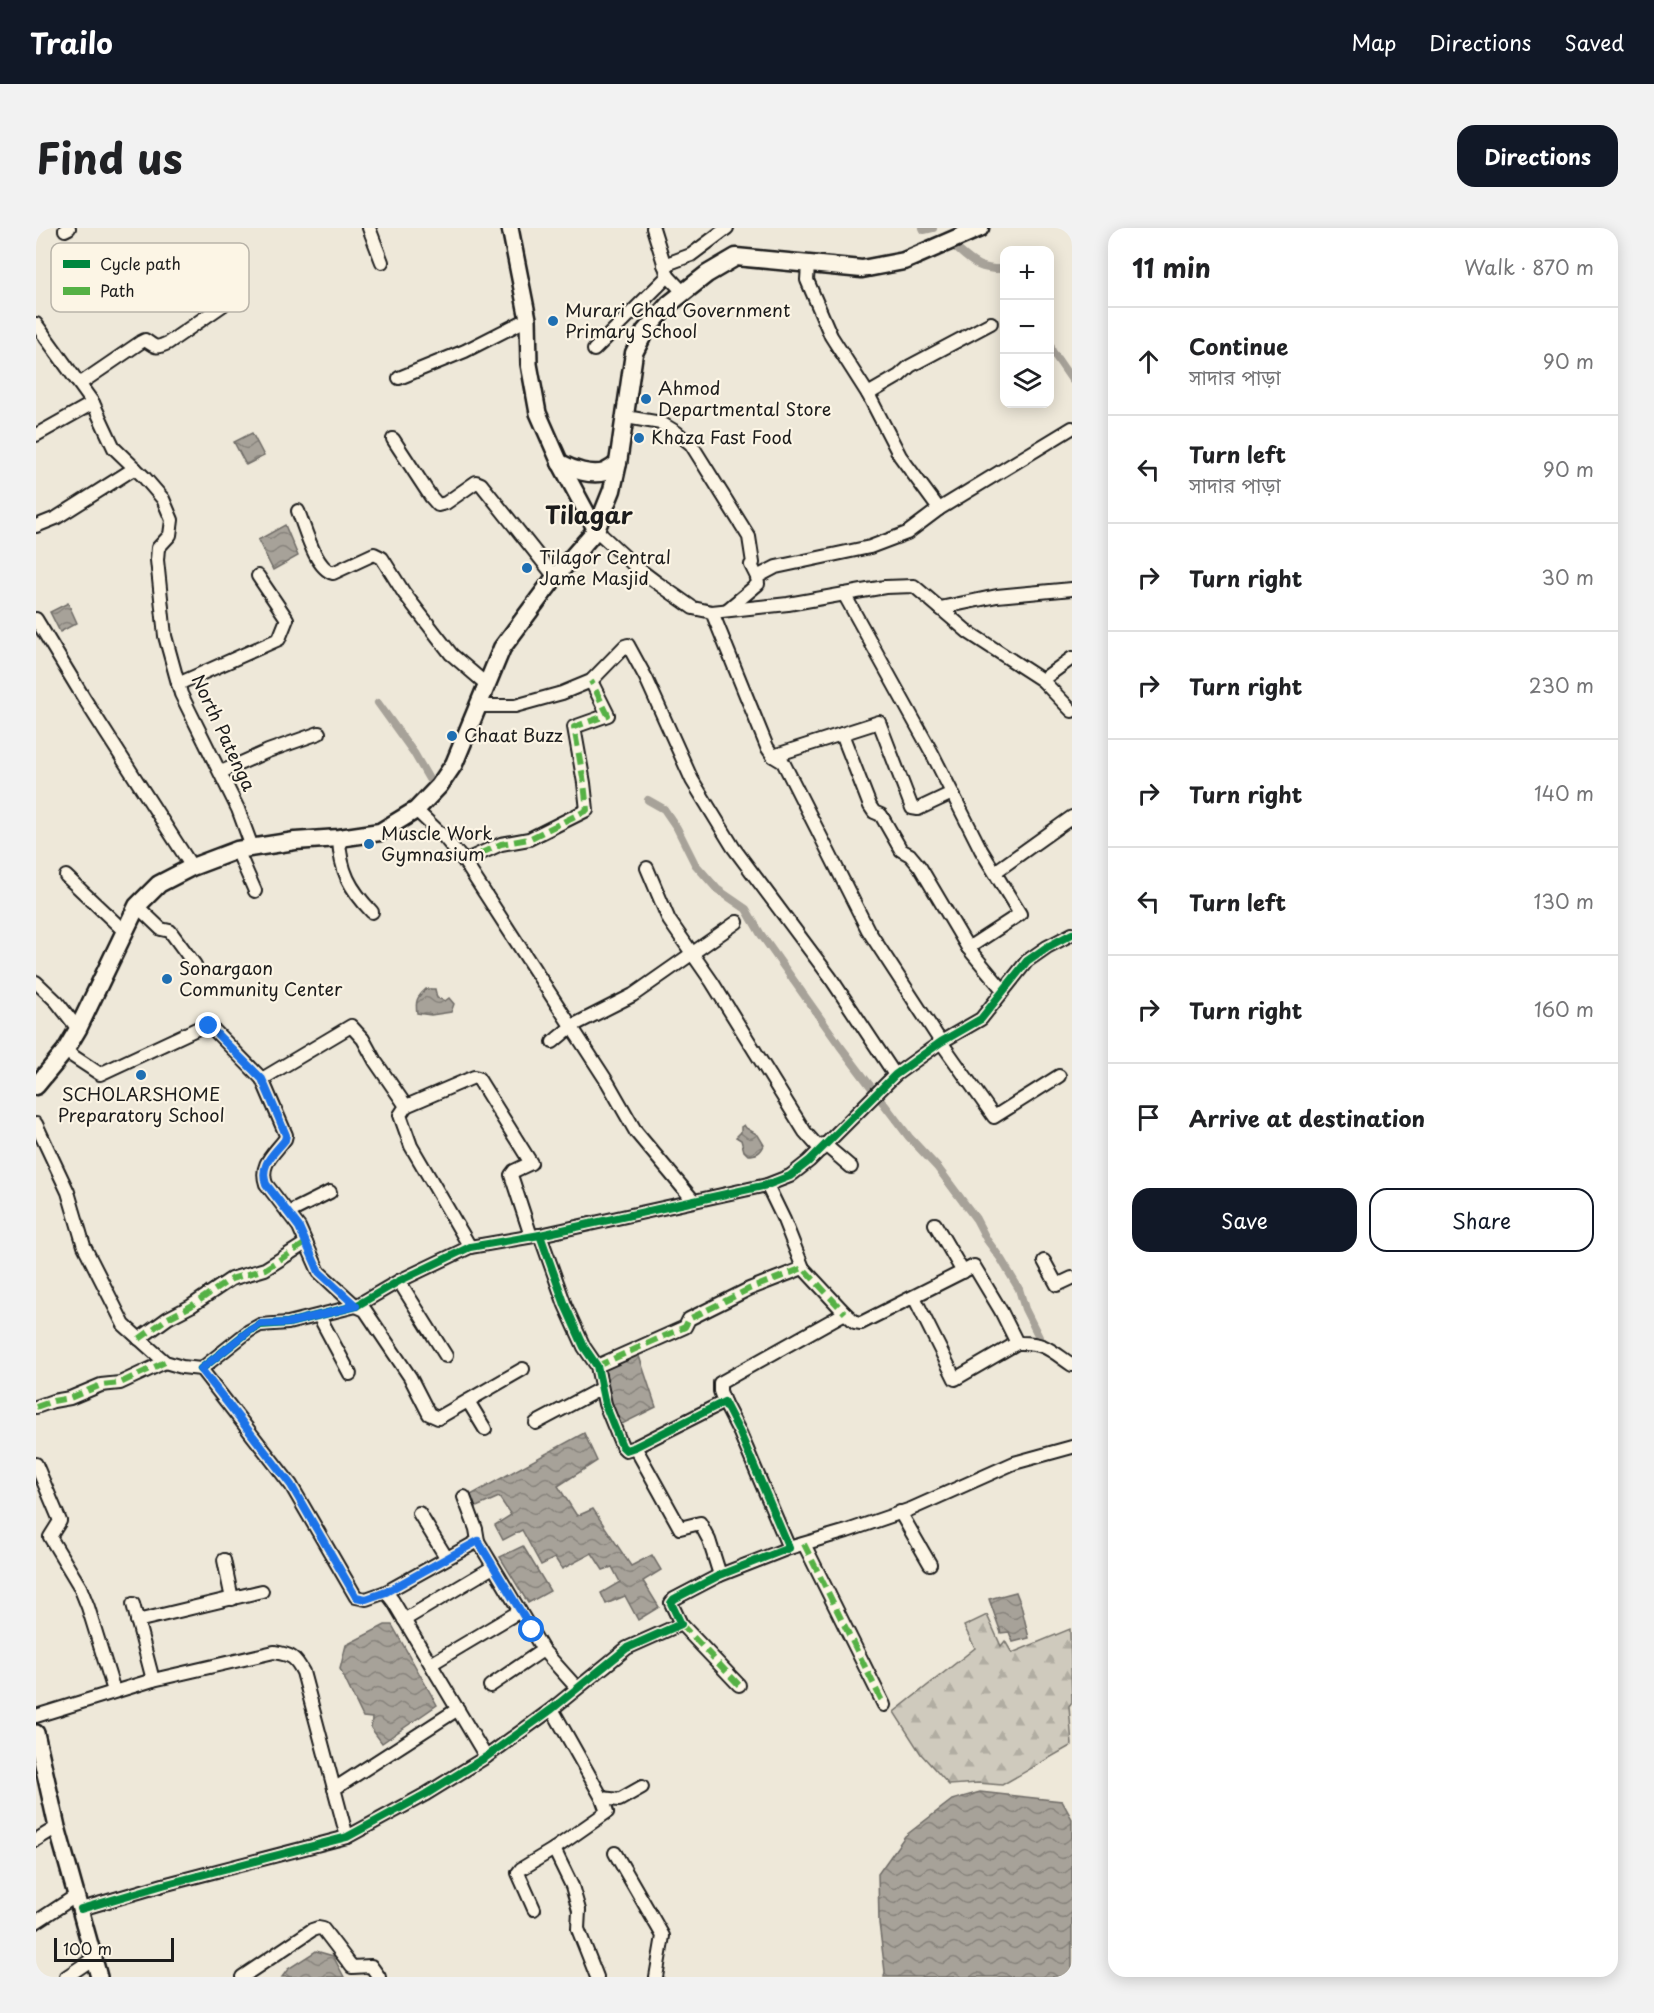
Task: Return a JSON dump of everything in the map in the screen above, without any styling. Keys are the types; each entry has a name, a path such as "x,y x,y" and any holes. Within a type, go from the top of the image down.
{"highway":[{"path":"36,1086 65,1051 78,1029 137,906 159,884 192,867 244,848 380,832 416,810 439,786 454,764 502,648 555,577 596,530 612,490 618,464 634,353 645,330 669,304 707,274 736,257 862,269 904,261 980,228"},
{"path":"560,463 584,472 605,472 618,464"}],"main road":[{"path":"510,228 528,319 529,364 538,413 560,463 596,530"},
{"path":"36,1733 39,1764 99,1977"}],"street":[{"path":"369,228 382,262"},
{"path":"653,228 666,271 684,293"},
{"path":"594,350 666,271 727,228"},
{"path":"808,265 807,280 831,336 868,394 900,456 939,509"},
{"path":"81,383 141,342 145,340 159,347 212,312"},
{"path":"399,378 465,351 528,319"},
{"path":"868,394 899,376 910,366 991,323"},
{"name":"North Patenga","path":"36,324 81,383 114,448 163,499 172,520 170,535 159,548 157,560 165,636 181,694 238,809 244,848 255,891"},
{"path":"36,435 93,403"},
{"path":"626,417 661,423 691,444 750,537 753,563 751,565 758,584 727,610"},
{"path":"757,577 776,567 879,543 907,533 939,509 1072,429"},
{"path":"393,439 438,505 446,503 476,482 481,484 555,577"},
{"path":"36,526 56,518 135,468"},
{"path":"298,511 318,560 328,572 333,573 374,555 382,558 404,593 451,654 486,684"},
{"path":"596,530 656,582 693,608 712,612 788,604 885,587 914,586 968,632 1042,680 1072,711"},
{"path":"178,684 279,639 287,619 258,576"},
{"path":"940,608 997,596 1072,589"},
{"path":"844,594 1020,915 968,948"},
{"path":"712,612 767,747 773,756 783,762 868,930 941,1042 994,1117 1059,1076"},
{"path":"36,619 192,867"},
{"path":"479,706 515,706 562,693 591,681 628,645 692,780 721,828 830,977 895,1075"},
{"path":"1042,680 1072,658"},
{"path":"464,861 501,844 529,839 586,810 584,783 574,727 608,715 591,681"},
{"path":"773,756 875,722 881,724 912,808 915,810 952,793"},
{"path":"221,772 267,751 319,733"},
{"path":"842,734 870,806 881,815 901,850 910,855 920,867 968,948 1003,990"},
{"path":"416,810 444,837 464,861 572,1026 636,1132 693,1200"},
{"path":"995,873 1072,817"},
{"path":"339,838 339,857 348,882 355,894 372,912"},
{"path":"647,868 669,920 693,953 805,1132 851,1167"},
{"path":"66,876 124,931"},
{"path":"137,906 162,929 170,931 195,965"},
{"path":"553,1042 572,1026 633,995 737,922"},
{"path":"36,1124 68,1192 88,1254 124,1325 165,1362 201,1369 260,1324 288,1323 356,1306 399,1281 470,1247 767,1185 790,1176 823,1147 895,1075 941,1042 981,1019 1027,961 1072,934"},
{"path":"36,982 57,1002 78,1029"},
{"path":"65,1051 100,1074 205,1025 213,1029 262,1079 286,1135 285,1140 264,1168 263,1176 266,1184 299,1227 319,1272 356,1306 365,1310 410,1377 429,1414 438,1418 523,1370"},
{"path":"262,1079 351,1026 363,1039 405,1106"},
{"path":"470,1247 411,1146 400,1115 405,1106 474,1077 478,1078 531,1163 511,1175 565,1305 584,1347 597,1366 600,1389 622,1446 626,1450 635,1447 724,1402"},
{"path":"767,1185 803,1268 855,1322 861,1323 974,1266 1017,1343"},
{"path":"288,1213 330,1192"},
{"path":"935,1224 963,1272"},
{"path":"139,1339 231,1279 265,1269 306,1244"},
{"path":"1044,1261 1057,1285 1072,1278"},
{"path":"597,1366 685,1327 689,1320 749,1289 803,1268"},
{"path":"399,1281 446,1356"},
{"path":"914,1297 955,1379 1017,1343 1033,1342 1044,1345 1072,1365"},
{"path":"789,1548 740,1433 724,1402 720,1383 845,1313"},
{"path":"318,1316 350,1374"},
{"path":"36,1407 70,1398 101,1385 120,1383 165,1362"},
{"path":"201,1369 291,1485 356,1597 366,1599 386,1592 478,1541"},
{"path":"536,1423 600,1389"},
{"path":"468,1401 485,1429"},
{"path":"635,1447 680,1528 700,1523 709,1540 720,1575"},
{"path":"739,1685 681,1624 671,1604 674,1599 720,1575 789,1548 900,1512 1014,1463 1072,1447"},
{"path":"36,1464 60,1521 50,1537 80,1587 114,1691"},
{"path":"464,1497 478,1541 493,1567 543,1650 577,1688"},
{"path":"900,1512 930,1564"},
{"path":"419,1513 446,1557"},
{"path":"804,1544 884,1705"},
{"path":"224,1560 232,1599"},
{"path":"404,1620 493,1567"},
{"path":"137,1621 262,1592"},
{"path":"386,1592 486,1757"},
{"path":"133,1604 153,1680"},
{"path":"431,1664 520,1611"},
{"path":"36,1922 79,1902 174,1882 347,1837 426,1794 486,1757 552,1709 627,1648 681,1624"},
{"path":"490,1686 543,1650"},
{"path":"36,1716 153,1680 274,1652 286,1654 296,1659 303,1672 347,1837"},
{"path":"334,1789 458,1709"},
{"path":"534,1909 519,1871 607,1812 602,1798 552,1709"},
{"path":"602,1798 619,1800 642,1787"},
{"path":"36,1840 57,1827"},
{"path":"554,1849 572,1886 579,1910 578,1929 597,1977"},
{"path":"615,1852 663,1936 656,1977"},
{"path":"242,1977 318,1928 323,1929 352,1967 371,1966 379,1977"},
{"path":"66,1977 94,1958"}],"green space":[{"path":"987,1615 1001,1646 1005,1641 1012,1653 1070,1629 1072,1702 1069,1706 1072,1745 1002,1785 978,1783 949,1785 921,1754 894,1712 975,1648 964,1626"}],"water":[{"path":"252,433 264,456 246,465 234,442"},
{"path":"285,525 298,556 273,570 258,540"},
{"path":"68,603 77,623 60,632 50,612"},
{"path":"426,989 435,989 437,998 445,1001 449,998 454,1004 451,1012 431,1015 417,1013 417,1000"},
{"path":"744,1125 758,1135 764,1145 756,1154 748,1155 744,1151 741,1140 736,1137"},
{"path":"638,1353 656,1407 618,1426 603,1370"},
{"path":"584,1433 597,1461 558,1486 577,1516 593,1509 631,1566 652,1555 661,1570 643,1581 659,1607 638,1620 625,1596 606,1604 601,1593 620,1582 612,1567 603,1570 592,1553 562,1569 555,1558 541,1565 522,1530 503,1540 495,1525 511,1515 499,1497 472,1509 467,1497"},
{"path":"523,1546 550,1591 528,1603 500,1557"},
{"path":"1016,1592 1029,1638 1013,1642 1009,1632 1001,1633 989,1599"},
{"path":"385,1625 392,1625 437,1705 382,1743 371,1728 372,1718 363,1717 340,1669 346,1645"},
{"path":"980,1792 1062,1801 1072,1819 1072,1977 884,1977 879,1923 878,1874 905,1836 952,1800"},
{"path":"316,1951 333,1956 344,1977 282,1977 288,1969"}],"waterway":[{"path":"923,228 924,230 933,228"},
{"path":"955,247 982,267 1000,269"},
{"path":"1054,354 1072,380"},
{"path":"378,703 414,753 429,779"},
{"path":"648,800 664,809 677,828 695,864 717,889 746,909 760,933 840,1046 909,1137 938,1168 976,1219 1019,1289 1025,1309 1039,1337"}],"marked path":[{"path":"464,861 501,844 529,839 587,810 574,727 608,715 591,681"},
{"path":"139,1339 231,1279 265,1269 306,1243"},
{"path":"597,1366 685,1327 689,1319 749,1289 803,1268 845,1313"},
{"path":"36,1407 70,1398 101,1385 120,1383 165,1362"},
{"path":"804,1544 884,1705"},
{"path":"681,1624 739,1685"}],"cycle path":[{"path":"201,1369 260,1325 288,1323 356,1306 399,1281 470,1247 540,1235 767,1185 790,1176 809,1161 895,1075 941,1042 981,1019 1027,961 1072,934"},
{"path":"81,1909 347,1837 426,1794 486,1757 552,1709 627,1648 681,1624 671,1603 674,1599 720,1575 789,1548 740,1433 724,1402 635,1447 626,1450 622,1446 605,1404 597,1366 584,1347 565,1305 540,1235"}],"place":[{"name":"Murari Chad Government Primary School","path":"553,321"},
{"name":"Ahmod Departmental Store","path":"646,399"},
{"name":"Khaza Fast Food","path":"639,438"},
{"name":"Tilagor Central Jame Masjid","path":"527,568"},
{"name":"Chaat Buzz","path":"452,736"},
{"name":"Muscle Work Gymnasium","path":"369,844"},
{"name":"Sonargaon Community Center","path":"167,979"},
{"name":"SCHOLARSHOME Preparatory School","path":"141,1075"}],"district":[{"name":"Tilagar","path":"589,516"}],"route":[{"path":"209,1026 262,1079 286,1135 285,1140 264,1168 263,1176 266,1184 299,1227 319,1272 356,1306 288,1323 260,1324 201,1369 291,1485 356,1597 366,1599 386,1592 478,1541 532,1630"}]}
